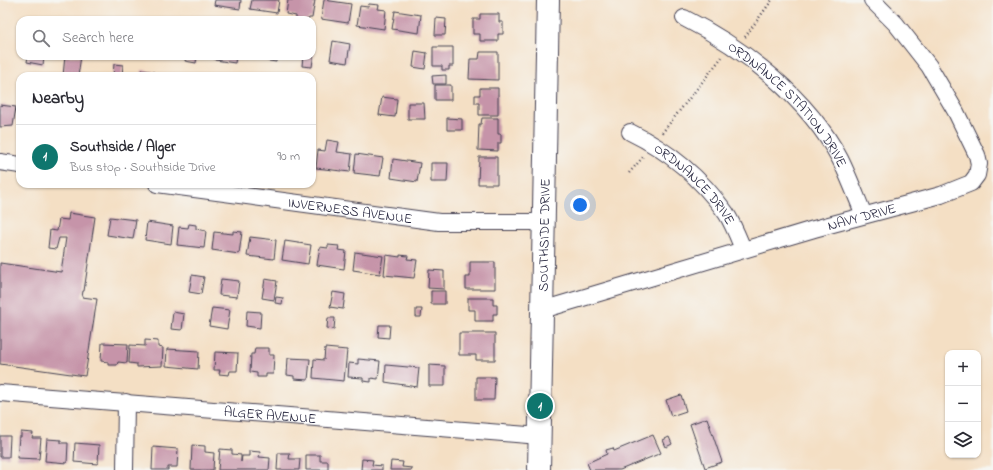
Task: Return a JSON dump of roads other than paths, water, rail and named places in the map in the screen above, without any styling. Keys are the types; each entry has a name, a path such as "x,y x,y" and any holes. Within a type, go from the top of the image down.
{"main road":[{"name":"SOUTHSIDE DRIVE","path":"539,470 548,0"}],"street":[{"name":"NAVY DRIVE","path":"542,310 577,302 744,249 864,215 941,196 971,183 977,175 977,154 956,112 929,66 896,24 872,0"},
{"name":"ORDNANCE STATION DRIVE","path":"684,18 715,33 736,48 773,77 811,117 840,159 864,215"},
{"name":"ORDNANCE DRIVE","path":"630,132 654,145 689,170 727,214 744,249"},
{"path":"0,162 16,164"},
{"name":"INVERNESS AVENUE","path":"187,188 439,222 544,222"},
{"name":"ALGER AVENUE","path":"0,393 540,436"},
{"path":"126,402 126,470"}],"place":[{"name":"Southside / Alger","path":"540,406"}]}
